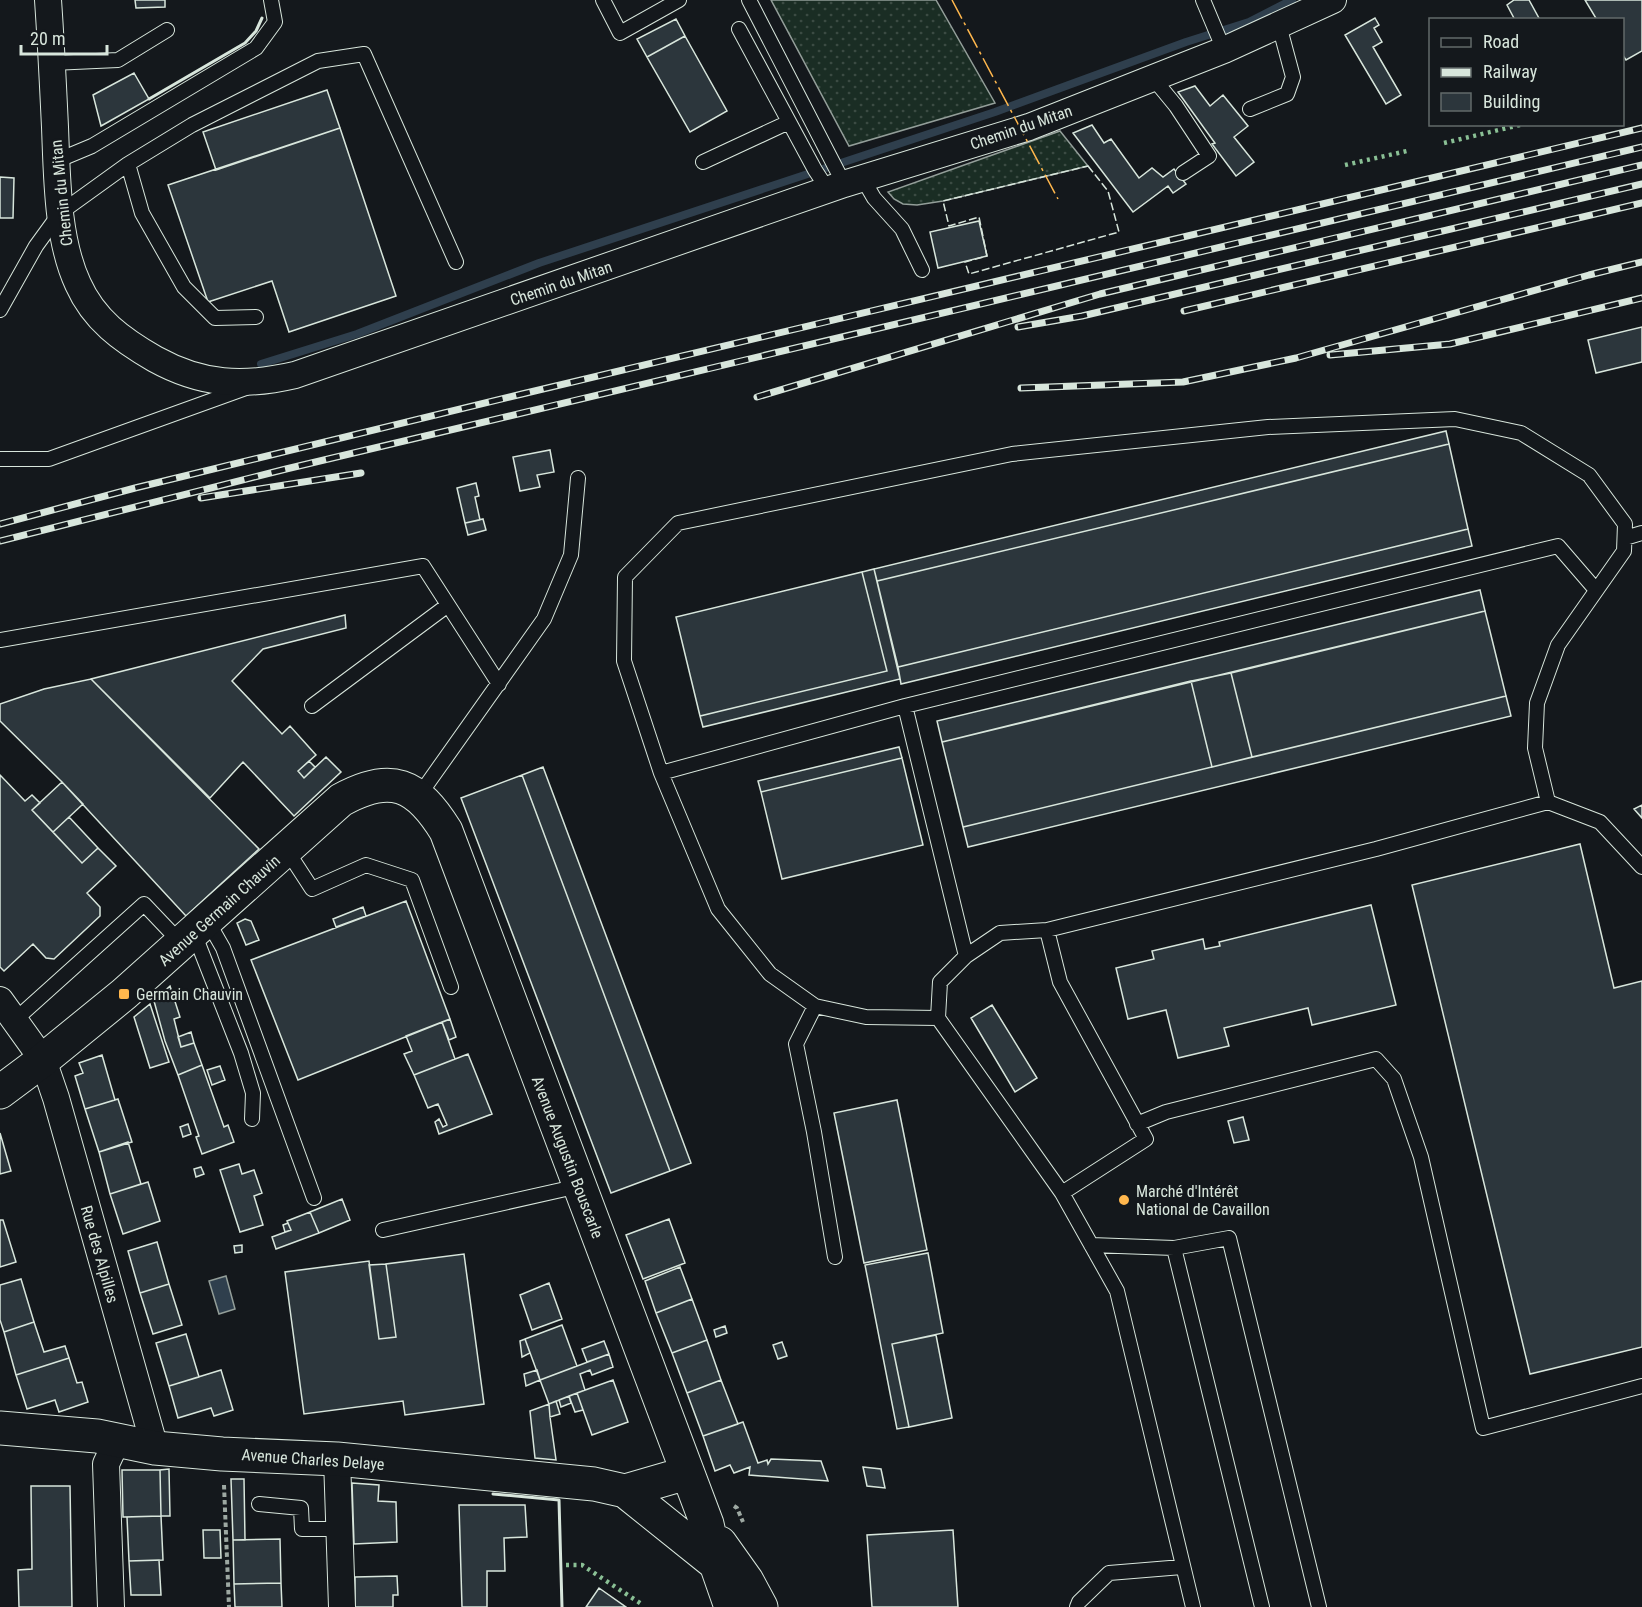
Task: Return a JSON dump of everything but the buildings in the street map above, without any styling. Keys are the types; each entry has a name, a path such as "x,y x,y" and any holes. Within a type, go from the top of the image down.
{"street":[{"name":"Chemin du Mitan","path":"48,0 60,213 67,250 78,285 101,320 127,343 177,371 220,382 265,382 295,375 845,184 1029,127 1224,50 1333,0"},
{"name":"Avenue Germain Chauvin","path":"0,1092 124,994 341,800 360,789 378,784 405,788 418,796"},
{"name":"Avenue Augustin Bouscarle","path":"418,796 433,810 446,831 707,1524"},
{"name":"Rue des Alpilles","path":"7,1010 43,1060 56,1098 154,1448"},
{"name":"Avenue Charles Delaye","path":"0,1428 72,1433 122,1440 154,1448 222,1454 338,1459 574,1481 625,1491 687,1473"},
{"path":"111,1607 106,1464 114,1447 122,1440"},
{"path":"338,1459 342,1607"},
{"name":"Avenue Charles Delaye","path":"625,1491 716,1564"},
{"path":"707,1524 716,1564 731,1607"},
{"path":"707,1524 747,1581 761,1607"}],"lane":[{"path":"56,161 92,146 256,48 275,22 271,0"},
{"path":"603,0 620,33 679,0"},
{"path":"748,0 845,184"},
{"path":"1203,0 1224,50"},
{"path":"1250,109 1287,93 1293,77 1279,25"},
{"path":"739,29 789,122 845,184 874,198 902,230 922,270"},
{"path":"52,63 118,60 167,30"},
{"path":"0,310 36,246 60,213 128,164 192,125 318,61 364,54 456,262"},
{"path":"1153,78 1176,106 1209,156 1182,173"},
{"path":"704,162 789,122"},
{"path":"128,164 142,213 184,287 214,318 256,317"},
{"path":"0,459 50,459 265,382"},
{"path":"938,1018 866,1017 815,1006 770,974 718,909 661,773 624,661 625,577 678,523 1012,454 1268,428 1455,419 1521,433 1589,475 1625,524 1624,551 1558,645 1537,703 1535,748 1548,802"},
{"path":"418,796 544,620 571,555 579,478"},
{"path":"1624,538 1642,533"},
{"path":"661,773 905,706 1558,546 1596,590"},
{"path":"0,640 423,566 499,684"},
{"path":"312,706 448,605"},
{"path":"905,706 966,956"},
{"path":"1193,1607 1117,1292 1062,1193 938,1018 940,982 966,956 1000,933 1047,930 1376,849 1548,802 1600,822 1642,867"},
{"path":"286,849 312,889 366,865 412,880 451,987"},
{"path":"7,1010 144,904 223,948 314,1198"},
{"path":"1047,930 1060,982 1146,1139 1062,1193"},
{"path":"194,932 241,1053 253,1093 252,1119"},
{"path":"815,1006 796,1044 814,1132 835,1257"},
{"path":"1137,1124 1166,1112 1376,1059 1394,1079 1421,1157 1482,1428 1642,1386"},
{"path":"383,1230 579,1186"},
{"path":"1091,1245 1174,1248 1229,1238 1318,1607"},
{"path":"1174,1248 1262,1607"},
{"path":"259,1504 301,1508 302,1529 340,1529"},
{"path":"1077,1607 1079,1602 1109,1573 1182,1567"}],"path":[{"path":"222,1454 229,1607"}],"green space":[{"path":"771,0 936,0 995,103 849,146"},
{"path":"1060,131 1088,166 943,201 917,205 903,204 888,192"}],"water":[{"path":"226,1276 235,1309 219,1314 209,1281"}],"waterway":[{"path":"261,364 357,334 539,263 995,112 1186,42 1249,22 1292,0"}],"railway":[{"path":"0,524 135,488 522,394 1642,128"},
{"path":"0,541 286,469 1642,147"},
{"path":"757,397 1100,294 1642,165"},
{"path":"1018,327 1082,316 1642,184"},
{"path":"1184,311 1642,203"},
{"path":"1021,388 1183,382 1296,358 1642,262"},
{"path":"1330,355 1450,344 1642,298"},
{"path":"201,498 361,473"}],"hedge":[{"path":"1444,143 1516,126"},
{"path":"1345,165 1407,151"},
{"path":"566,1565 582,1565 643,1605"}],"fence":[{"path":"1088,166 1108,191 1119,232 969,274 965,262 987,256 979,217 949,226 943,201 1088,166"}],"wall":[{"path":"149,99 245,43 256,31 262,18"},
{"path":"493,1494 559,1500 562,1607"}],"power":[{"path":"952,0 1058,199"}],"place":[{"name":"Germain Chauvin","path":"124,994"},
{"name":"Marché d'Intérêt National de Cavaillon","path":"1124,1200"}]}
